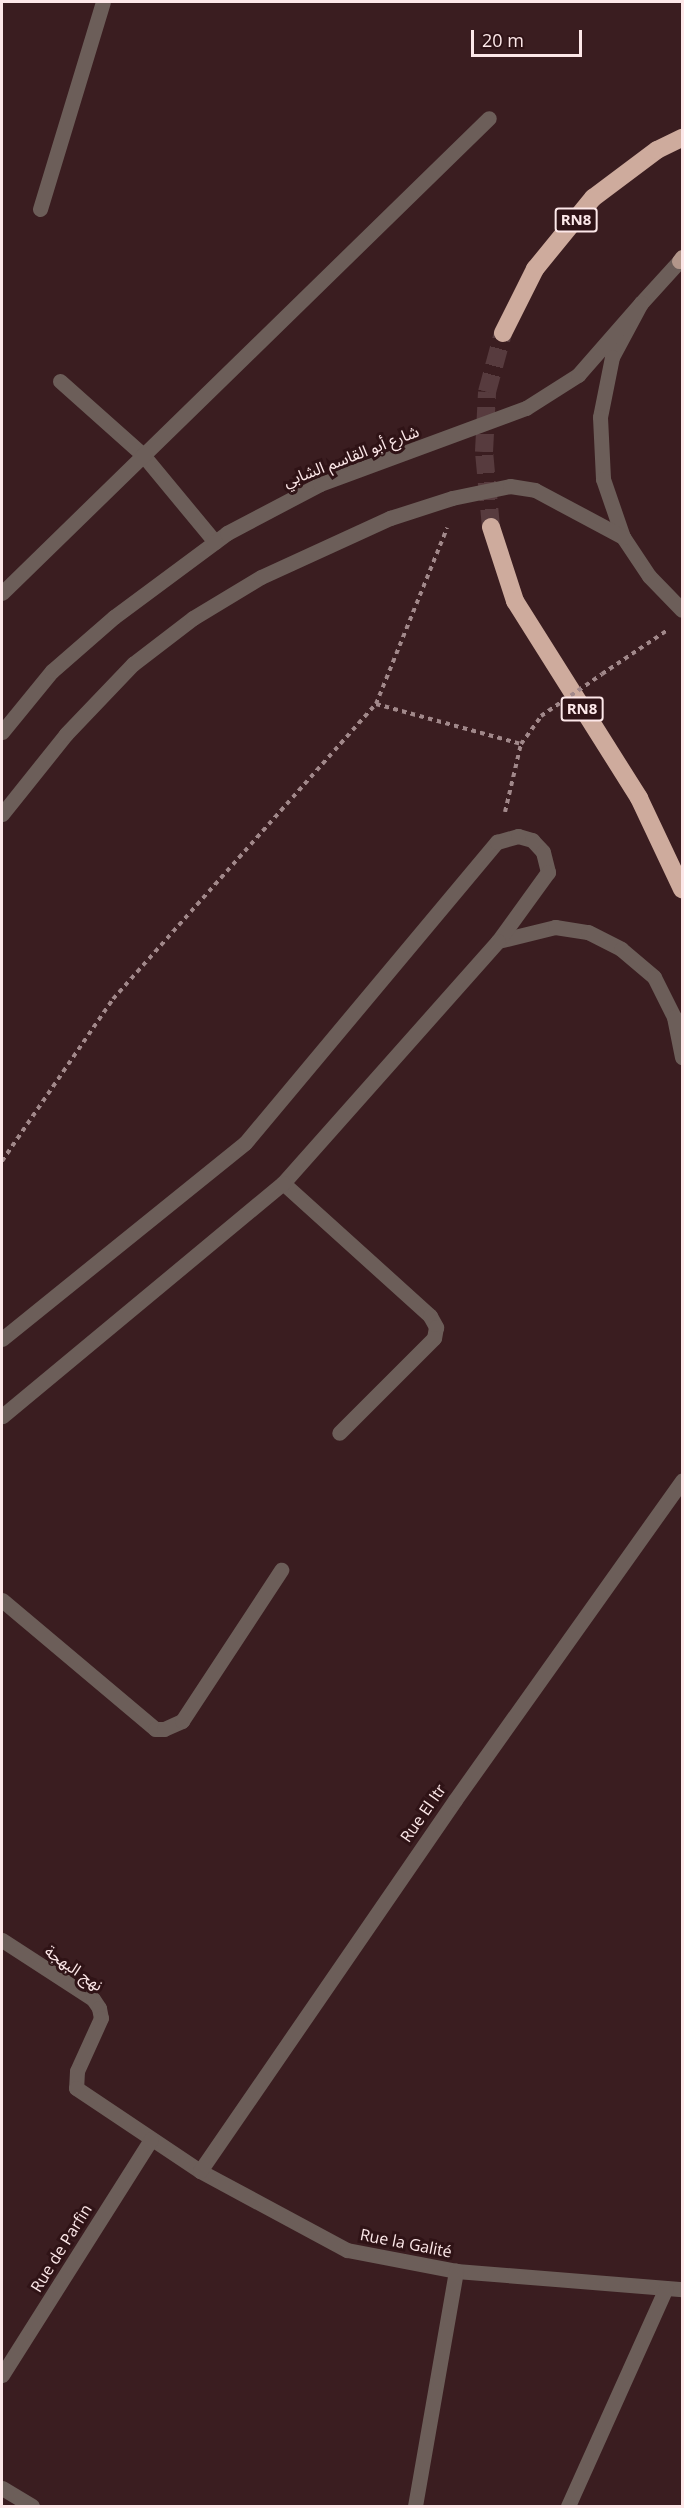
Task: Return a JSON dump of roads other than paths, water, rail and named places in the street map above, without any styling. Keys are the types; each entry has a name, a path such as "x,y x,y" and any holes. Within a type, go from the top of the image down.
{"highway":[{"name":"RN8","path":"503,333 535,269 593,198 657,150 682,138"},
{"name":"RN8","path":"491,526 515,601 639,798 682,889"}],"street":[{"path":"40,209 103,2"},
{"path":"2,593 489,118"},
{"path":"681,259 641,303 612,357 600,417 603,479 623,537 649,576 682,610"},
{"name":"شارع أبو القاسم الشابي","path":"2,732 52,671 114,617 215,542 263,512 320,484 526,408 578,375 641,303"},
{"path":"60,381 143,455 215,542"},
{"path":"2,814 66,734 134,664 193,618 261,577 390,518 443,500 510,486 535,490 623,537"},
{"path":"2,1339 245,1143 497,842 518,836 532,840 543,852 548,872 498,941 283,1183 2,1416"},
{"path":"498,941 555,927 588,932 621,949 654,977 674,1017 682,1057"},
{"path":"283,1183 430,1316 436,1327 434,1338 339,1433"},
{"name":"Rue El Itr","path":"200,2171 455,1800 682,1480"},
{"path":"2,1600 155,1729 164,1729 182,1721 281,1570"},
{"name":"نهج البهجة","path":"2,1940 93,1999 99,2008 101,2018 77,2071 76,2088 151,2139"},
{"name":"Rue la Galité","path":"151,2139 200,2171 347,2250 456,2271 682,2289"},
{"name":"Rue de Parfin","path":"2,2375 151,2139"},
{"path":"415,2506 456,2271"},
{"path":"568,2506 666,2288"},
{"path":"2,2488 32,2506"}],"tunnel":[{"path":"491,527 484,452 487,392 503,333"}]}
